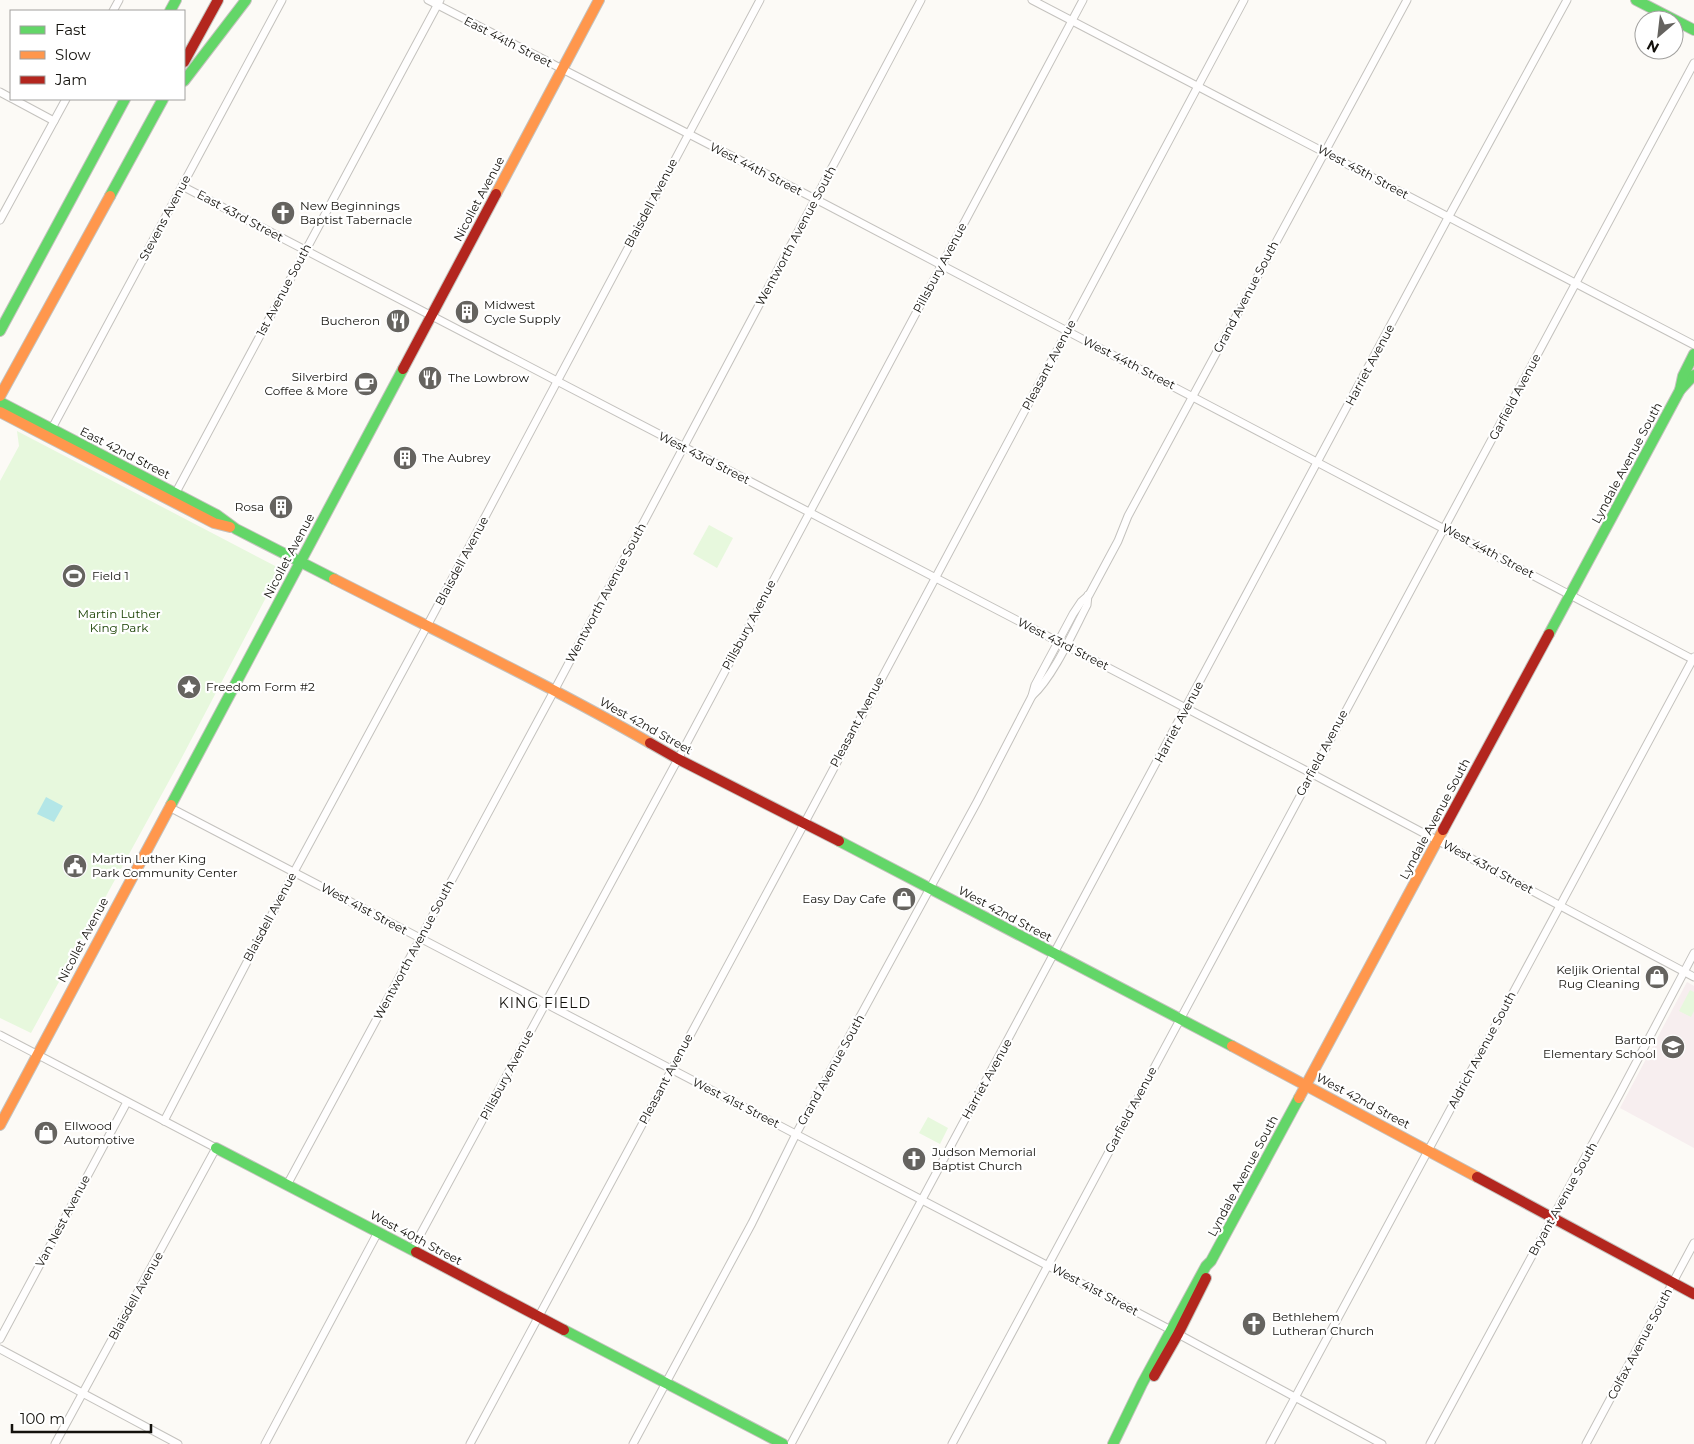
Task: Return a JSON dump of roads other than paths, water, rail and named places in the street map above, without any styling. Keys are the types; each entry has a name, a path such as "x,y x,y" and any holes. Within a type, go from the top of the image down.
{"main road":[{"path":"185,60 218,0"},
{"path":"185,80 246,0"},
{"name":"Nicollet Avenue","path":"0,1124 599,0"},
{"path":"1636,0 1694,30"},
{"path":"0,331 124,100"},
{"path":"0,396 162,100"},
{"path":"145,132 169,100"},
{"name":"Lyndale Avenue South","path":"1680,390 1683,376 1694,354"},
{"name":"Lyndale Avenue South","path":"1113,1444 1142,1384 1174,1332 1206,1266 1211,1261 1680,390 1694,375"},
{"name":"East 42nd Street","path":"0,402 22,418 50,433 174,497 217,516 236,529 300,562"},
{"name":"East 42nd Street","path":"0,412 22,418"},
{"name":"West 42nd Street","path":"300,562 554,691 678,759 992,920 1306,1085 1694,1294"},
{"name":"West 40th Street","path":"216,1148 783,1444"}],"street":[{"name":"Stevens Avenue","path":"50,433 282,0"},
{"name":"East 44th Street","path":"428,0 438,2 562,69"},
{"name":"Blaisdell Avenue","path":"164,1121 294,872 760,0"},
{"name":"Wentworth Avenue South","path":"287,1185 554,691 921,0"},
{"name":"West 45th Street","path":"1032,0 1694,344"},
{"name":"Pillsbury Avenue","path":"412,1250 678,759 1084,0"},
{"name":"Pleasant Avenue","path":"470,1444 1244,0"},
{"name":"Grand Avenue South","path":"633,1444 752,1223 796,1134 977,802 1032,696 1034,685 1073,614 1088,595 1118,541 1128,516 1407,0"},
{"name":"Harriet Avenue","path":"791,1444 1449,216 1567,0"},
{"name":"1st Avenue South","path":"174,497 438,2"},
{"name":"Garfield Avenue","path":"952,1444 1694,63"},
{"name":"West 44th Street","path":"562,69 942,265 1694,659"},
{"path":"16,100 54,121"},
{"path":"0,220 65,100"},
{"name":"East 43rd Street","path":"182,186 430,316"},
{"name":"West 43rd Street","path":"430,316 1312,773 1694,977"},
{"name":"Grand Avenue South","path":"1032,696 1040,689 1065,646 1087,605 1088,595"},
{"name":"Aldrich Avenue South","path":"1270,1444 1694,659"},
{"name":"West 41st Street","path":"169,807 1047,1265 1382,1444"},
{"name":"Bryant Avenue South","path":"1430,1444 1694,953"},
{"name":"West 40th Street","path":"0,1035 216,1148"},
{"name":"Van Nest Avenue","path":"0,1340 127,1102"},
{"name":"Blaisdell Avenue","path":"56,1444 216,1148"},
{"path":"265,1444 378,1232"},
{"name":"Colfax Avenue South","path":"1586,1444 1694,1244"},
{"path":"0,1350 178,1444"}],"water":[{"path":"46,797 63,806 54,822 37,814"}],"place":[{"name":"New Beginnings Baptist Tabernacle","path":"283,213"},
{"name":"Midwest Cycle Supply","path":"467,312"},
{"name":"Bucheron","path":"398,321"},
{"name":"The Lowbrow","path":"430,378"},
{"name":"Silverbird Coffee & More","path":"366,384"},
{"name":"The Aubrey","path":"405,458"},
{"name":"Rosa","path":"281,507"},
{"name":"Field 1","path":"74,576"},
{"name":"Freedom Form #2","path":"189,687"},
{"name":"Martin Luther King Park Community Center","path":"75,866"},
{"name":"Easy Day Cafe","path":"904,899"},
{"name":"Keljik Oriental Rug Cleaning","path":"1657,977"},
{"name":"Barton Elementary School","path":"1673,1047"},
{"name":"Ellwood Automotive","path":"46,1133"},
{"name":"Judson Memorial Baptist Church","path":"914,1159"},
{"name":"Bethlehem Lutheran Church","path":"1254,1324"}],"district":[{"name":"KING FIELD","path":"545,1003"}],"park label":[{"name":"Martin Luther King Park","path":"119,621"}]}
